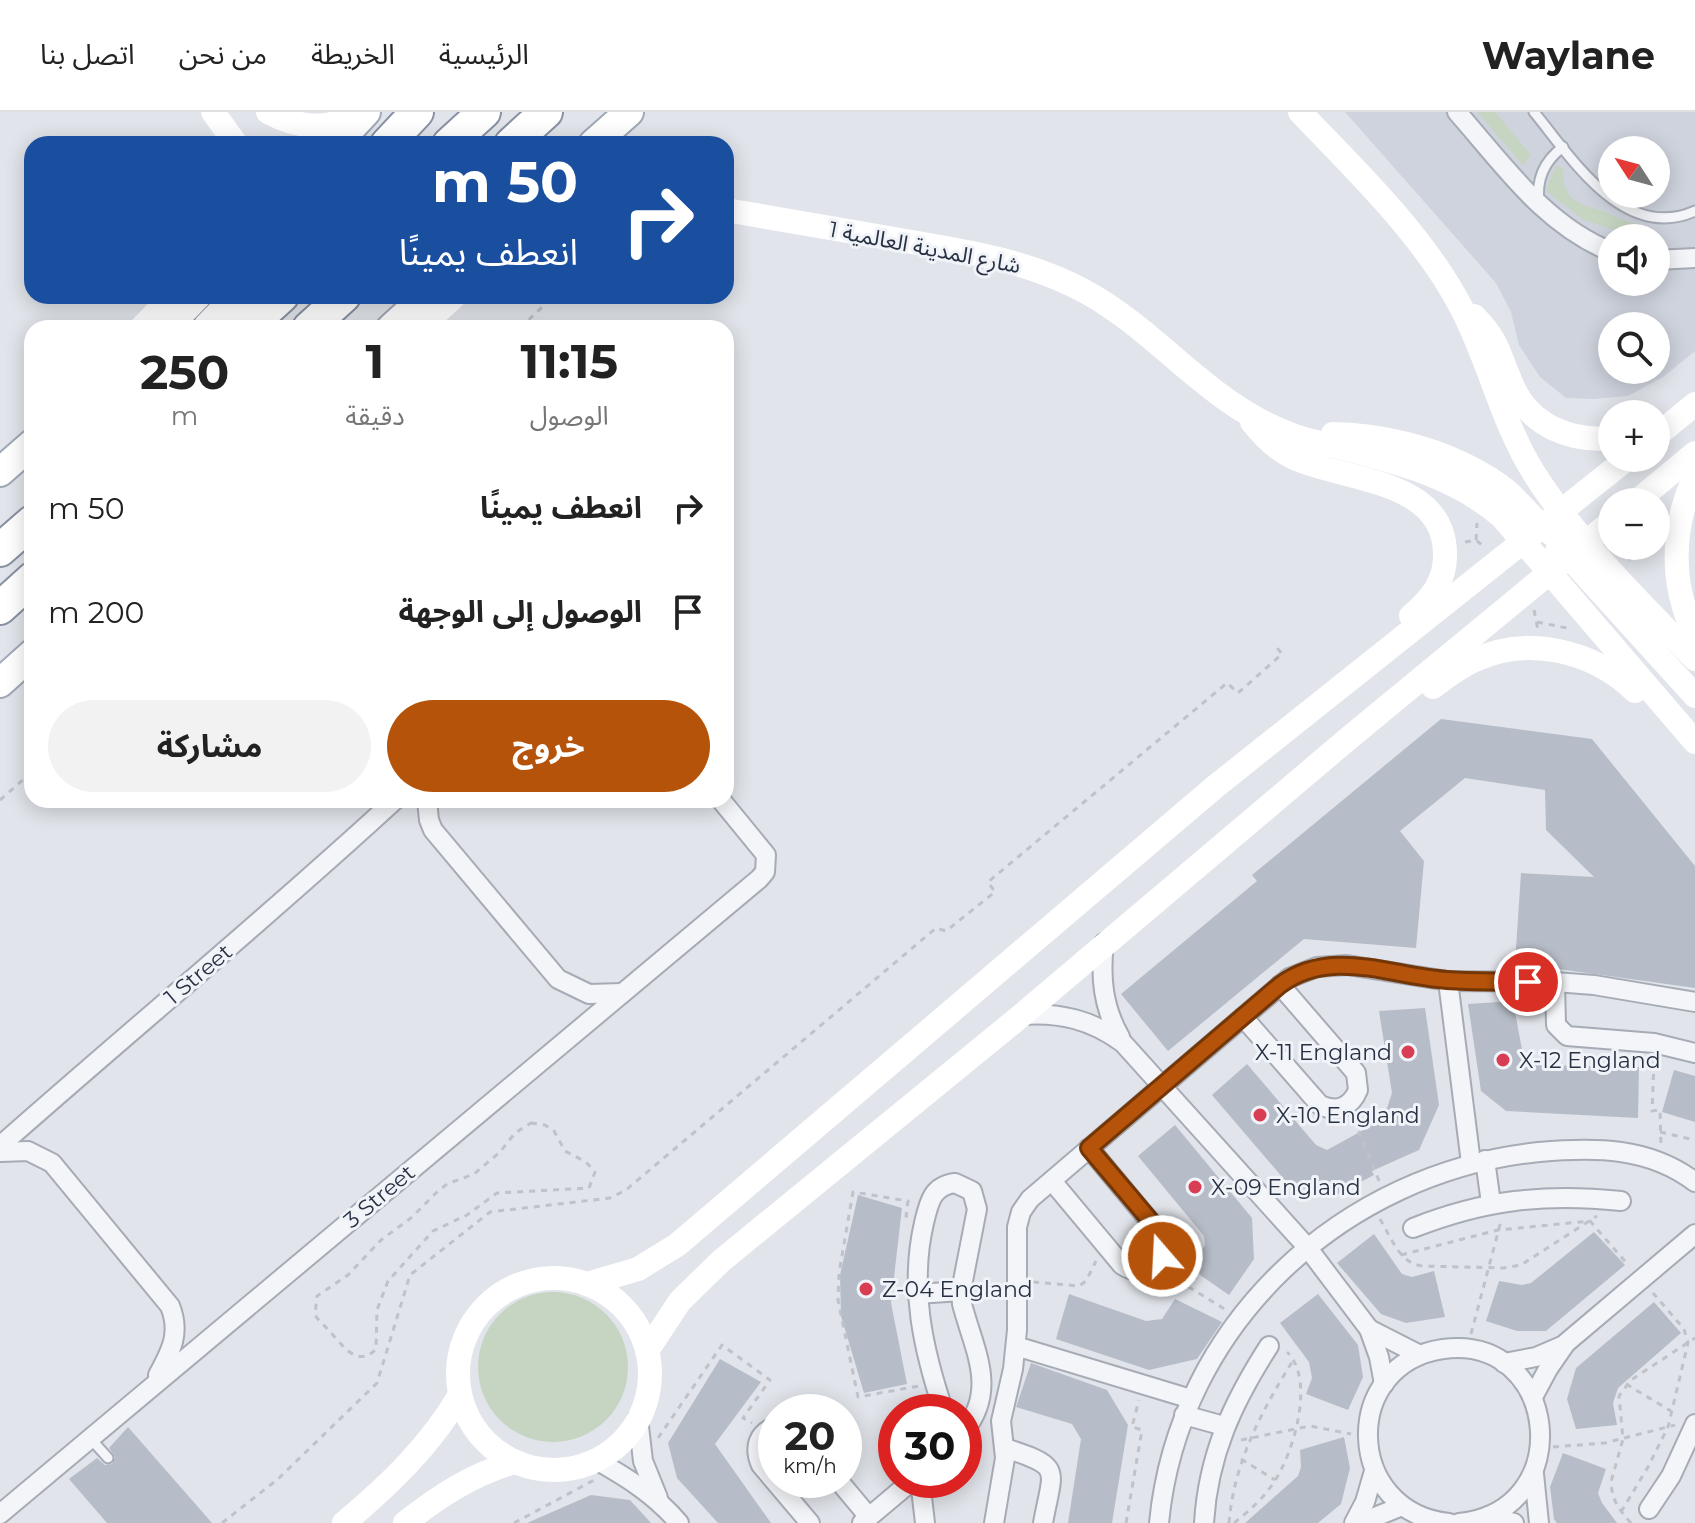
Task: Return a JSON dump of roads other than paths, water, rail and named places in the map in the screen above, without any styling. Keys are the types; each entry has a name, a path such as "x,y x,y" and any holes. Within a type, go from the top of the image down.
{"highway":[{"path":"394,136 417,112"},
{"path":"458,136 484,112"},
{"path":"520,136 546,112"},
{"path":"217,320 232,304"},
{"path":"256,320 273,304"},
{"path":"318,320 335,304"},
{"path":"0,550 24,529"},
{"path":"0,608 24,586"}],"main road":[{"path":"344,136 366,112"},
{"path":"602,136 629,112"},
{"path":"174,320 189,304"},
{"path":"400,320 417,304"},
{"path":"0,683 24,661"}],"street":[{"path":"268,112 294,123 322,125 348,119 356,112"},
{"path":"1300,112 1418,242 1462,308 1509,427 1533,471 1549,573 1695,744"},
{"path":"1457,112 1539,205 1565,229 1598,245"},
{"path":"215,114 230,136"},
{"name":"شارع المدينة العالمية 1","path":"734,211 991,256 1038,270 1084,291 1126,317 1203,384 1246,413 1295,436 1440,477 1488,505 1543,527"},
{"path":"1670,259 1695,258"},
{"path":"149,320 164,304"},
{"path":"429,320 446,304"},
{"path":"1462,308 1493,338 1520,400 1539,420 1576,436 1598,437"},
{"path":"1670,411 1695,392"},
{"path":"1670,425 1695,404"},
{"path":"1246,413 1272,444 1295,458 1384,485 1417,500 1432,515 1442,534 1444,567 1432,597 1383,640 1340,690"},
{"path":"1653,488 1695,453"},
{"path":"587,1284 638,1269 677,1245 1216,786 1611,472"},
{"path":"1695,476 1678,526 1676,561 1683,606 1695,635"},
{"path":"1543,527 1577,550 1695,659"},
{"path":"1543,527 1544,546 1577,550 1695,696"},
{"path":"647,1351 680,1301 713,1267 1022,1015 1104,943 1598,533"},
{"path":"1349,738 1476,659 1501,651 1528,648 1555,649 1605,667 1627,682 1695,744"},
{"name":"1 Street","path":"0,1149 123,1037 386,808"},
{"path":"428,808 433,830 558,979 589,994 601,996 623,992"},
{"name":"3 Street","path":"0,1514 759,879 765,872 766,855 728,808"},
{"path":"1104,943 1105,1001 1110,1020 1123,1043 1307,1247 1369,1329 1384,1384"},
{"path":"994,1523 1005,1448 1001,1421 1016,1346 1018,1219 1030,1199 1280,985 1302,971 1332,965 1448,981 1555,982 1633,990 1695,1002"},
{"path":"1448,981 1478,1161 1498,1202"},
{"path":"1555,982 1556,1025 1562,1034 1654,1043 1695,1053"},
{"path":"1243,1017 1320,1105 1336,1109 1348,1105 1358,1090 1356,1073 1280,985"},
{"path":"1022,1015 1050,1014 1079,1019 1105,1030 1123,1043"},
{"path":"1052,1181 1128,1269 1142,1271 1154,1266 1162,1256 1162,1236 1089,1148"},
{"path":"0,1149 28,1151 52,1163 170,1306 176,1326 173,1347 153,1385"},
{"path":"1159,1523 1163,1489 1188,1407 1205,1371 1239,1318 1307,1247 1379,1201 1478,1161 1528,1153 1583,1151 1647,1156 1695,1182"},
{"path":"938,1394 917,1294 919,1249 931,1196 946,1184 964,1186 976,1200 977,1209 961,1291 983,1385 981,1394"},
{"path":"1413,1228 1498,1202 1558,1197 1621,1201"},
{"path":"1533,1397 1566,1343 1695,1234"},
{"path":"605,1465 638,1418 649,1385 647,1351 630,1315 610,1297 587,1284 554,1278 520,1285 491,1302 469,1329 463,1344 459,1361 460,1395 469,1419 483,1440 515,1462 538,1469 562,1470 605,1465 660,1501 679,1523"},
{"path":"917,1294 961,1291"},
{"path":"1369,1329 1420,1355"},
{"path":"1504,1363 1536,1357 1566,1343"},
{"path":"1016,1346 1143,1385 1224,1426"},
{"path":"1204,1523 1206,1496 1224,1426 1242,1389 1269,1346"},
{"path":"1449,1523 1418,1516 1386,1490 1374,1471 1367,1438 1374,1401 1400,1367 1420,1355 1443,1349 1466,1349 1504,1363 1521,1378 1533,1397 1541,1422 1541,1448 1534,1472 1515,1498 1488,1516 1459,1523"},
{"path":"344,1523 422,1451 460,1395"},
{"path":"638,1418 643,1461 660,1501"},
{"path":"1649,1509 1671,1476 1690,1432"},
{"path":"1005,1448 1040,1460 1050,1469 1052,1483 1043,1523"},
{"path":"405,1523 460,1485 515,1462"},
{"path":"1354,1523 1365,1502 1374,1471"},
{"path":"1534,1472 1539,1523"},
{"path":"789,1498 810,1523"},
{"path":"851,1498 866,1520 892,1498"},
{"path":"922,1498 925,1523"},
{"path":"1360,1523 1402,1506"},
{"path":"1488,1516 1514,1523"}],"lane":[{"path":"1534,112 1595,186 1620,205 1666,217 1695,211"},
{"path":"1539,205 1540,177 1549,160 1563,147"},
{"path":"90,1438 108,1458"}],"place":[{"name":"X-11 England","path":"1408,1052"},
{"name":"X-12 England","path":"1503,1060"},
{"name":"X-10 England","path":"1260,1115"},
{"name":"X-09 England","path":"1195,1187"},
{"name":"Z-04 England","path":"866,1289"}]}
